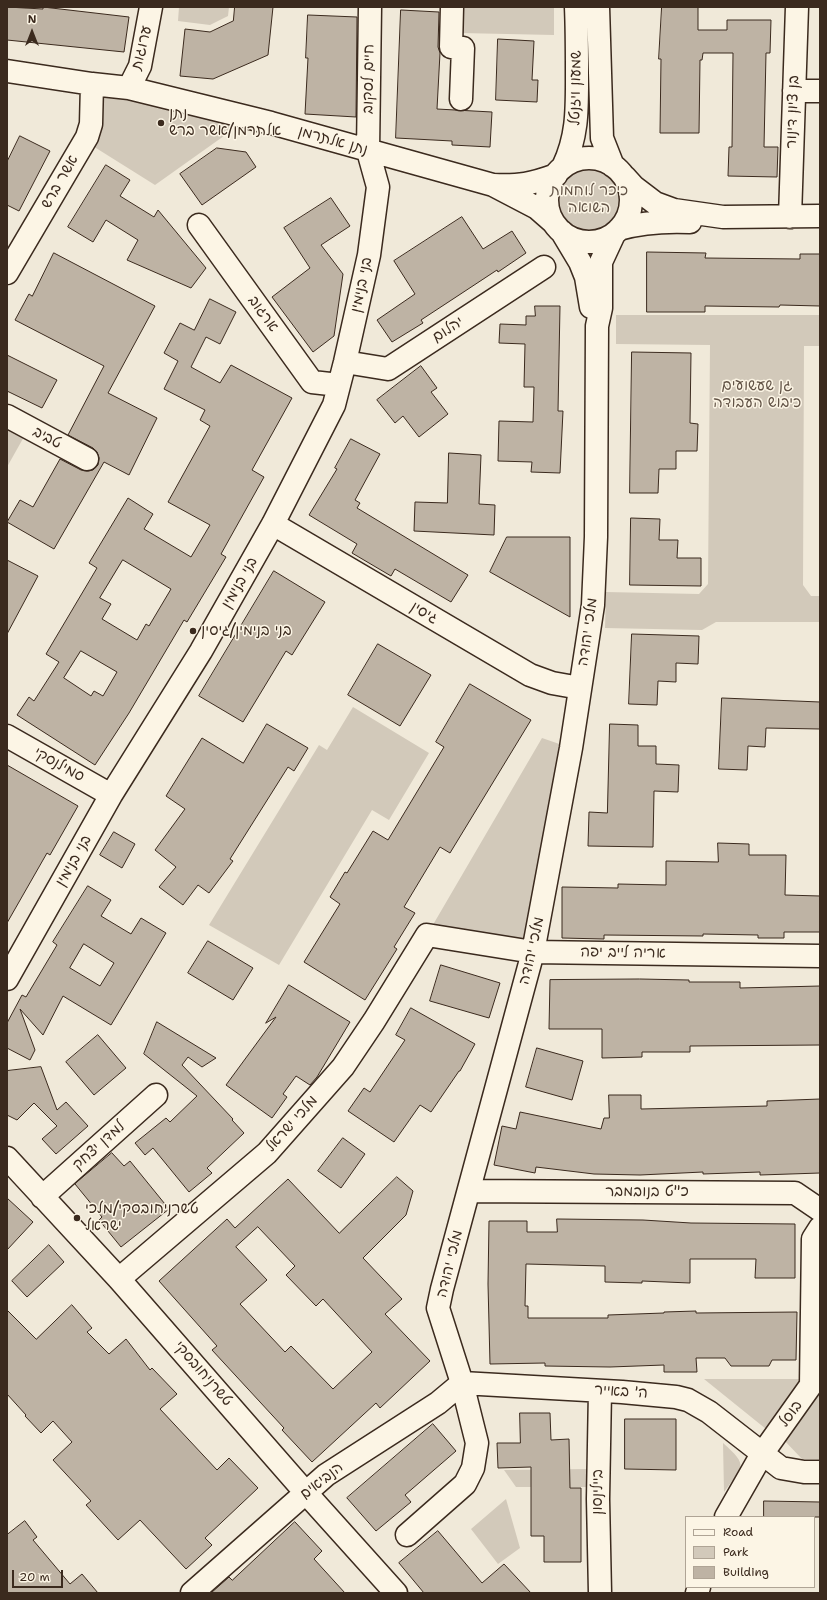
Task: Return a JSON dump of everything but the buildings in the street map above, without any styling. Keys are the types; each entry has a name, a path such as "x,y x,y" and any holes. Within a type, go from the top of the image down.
{"street":[{"name":"ערוגות","path":"129,88 140,66 151,7"},
{"name":"חיים לסקוב","path":"368,151 370,7"},
{"path":"452,7 451,47 463,48 461,99"},
{"name":"שמעון ויזנטל","path":"559,171 570,153 574,139 577,114 576,7"},
{"name":"שמעון ויזנטל","path":"598,7 602,138 618,171"},
{"name":"בן ציון דינור","path":"790,217 797,7"},
{"name":"נתן אלתרמן","path":"7,71 129,88 271,123 492,185 537,208 557,227"},
{"name":"אשר ברש","path":"7,273 87,137 91,124 92,84"},
{"path":"794,91 820,91"},
{"name":"בני בנימין","path":"7,979 111,794 202,651 273,524 334,405 369,255 378,187 368,151"},
{"path":"618,171 629,187 631,200 629,213 623,225 602,240 590,242 570,238 557,227 548,209 547,195 550,184 559,171 573,161 587,158 602,160 618,171 634,187 655,203 674,210 723,217 820,216"},
{"name":"נתן אלתרמן","path":"492,185 512,186 532,183 559,171"},
{"path":"616,231 635,224 666,221 705,222 723,217"},
{"name":"ארגוב","path":"199,225 312,382 339,385"},
{"name":"מלכי יהודה","path":"557,227 580,262 586,276 591,310 597,326"},
{"name":"מלכי יהודה","path":"407,1535 465,1484 473,1468 477,1443 462,1383 438,1308 533,952 571,748 593,605 596,529 597,326 601,308 601,262 616,231"},
{"name":"יהלום","path":"345,362 388,369 544,267"},
{"name":"טביב","path":"7,416 87,459"},
{"name":"גיסין","path":"273,524 530,675 552,683 580,688"},
{"name":"סמילנסקי","path":"7,736 111,794"},
{"name":"אריה לייב יפה","path":"427,935 533,952 820,956"},
{"name":"מלכי ישראל","path":"119,1279 267,1153 343,1067 374,1021 427,935"},
{"name":"למדן יצחק","path":"42,1196 156,1095"},
{"name":"טשרניחובסקי","path":"7,1158 119,1279 306,1493 396,1593"},
{"name":"כ\"ט בנובמבר","path":"469,1191 795,1193 820,1210"},
{"name":"בוסל","path":"727,1516 762,1454 812,1385 813,1239 820,1228"},
{"name":"ה' באייר","path":"462,1383 658,1395 688,1400 709,1412 781,1468 804,1472 820,1472"},
{"name":"הנביאים","path":"192,1593 326,1476 438,1403 462,1383"},
{"name":"ביילינסון","path":"600,1391 598,1499 600,1593"}],"green space":[{"path":"179,7 229,7 228,16 210,25 178,21"},
{"path":"461,7 554,7 554,35 460,33"},
{"path":"104,87 245,121 155,185 88,143 99,125"},
{"name":"כיכר לוחמות השואה","path":"589,169 601,172 611,178 617,188 620,200 617,212 611,222 601,228 589,231 577,228 567,222 561,212 558,200 561,188 567,178 577,172"},
{"name":"גן שעשועים כיבוש העבודה","path":"616,315 820,315 820,346 804,346 803,585 811,596 820,596 820,622 716,622 702,630 605,628 606,592 699,594 708,584 710,345 616,344"},
{"path":"7,425 25,435 7,467"},
{"path":"353,707 429,753 389,820 372,810 279,965 209,925 319,745 327,750"},
{"path":"542,738 571,748 533,952 427,935"},
{"path":"704,1379 802,1379 781,1411 766,1429"},
{"path":"818,1396 820,1396 820,1459 802,1459 782,1438"},
{"path":"723,1443 740,1462 739,1471 736,1477 724,1492"},
{"path":"590,1469 590,1487 516,1487 504,1470"},
{"path":"506,1499 520,1548 498,1564 471,1529"}],"place":[{"name":"נתן אלתרמן/אשר ברש","path":"161,123"},
{"name":"בני בנימין/גיסין","path":"193,631"},
{"name":"טשרניחובסקי/מלכי ישראל","path":"77,1218"}]}
